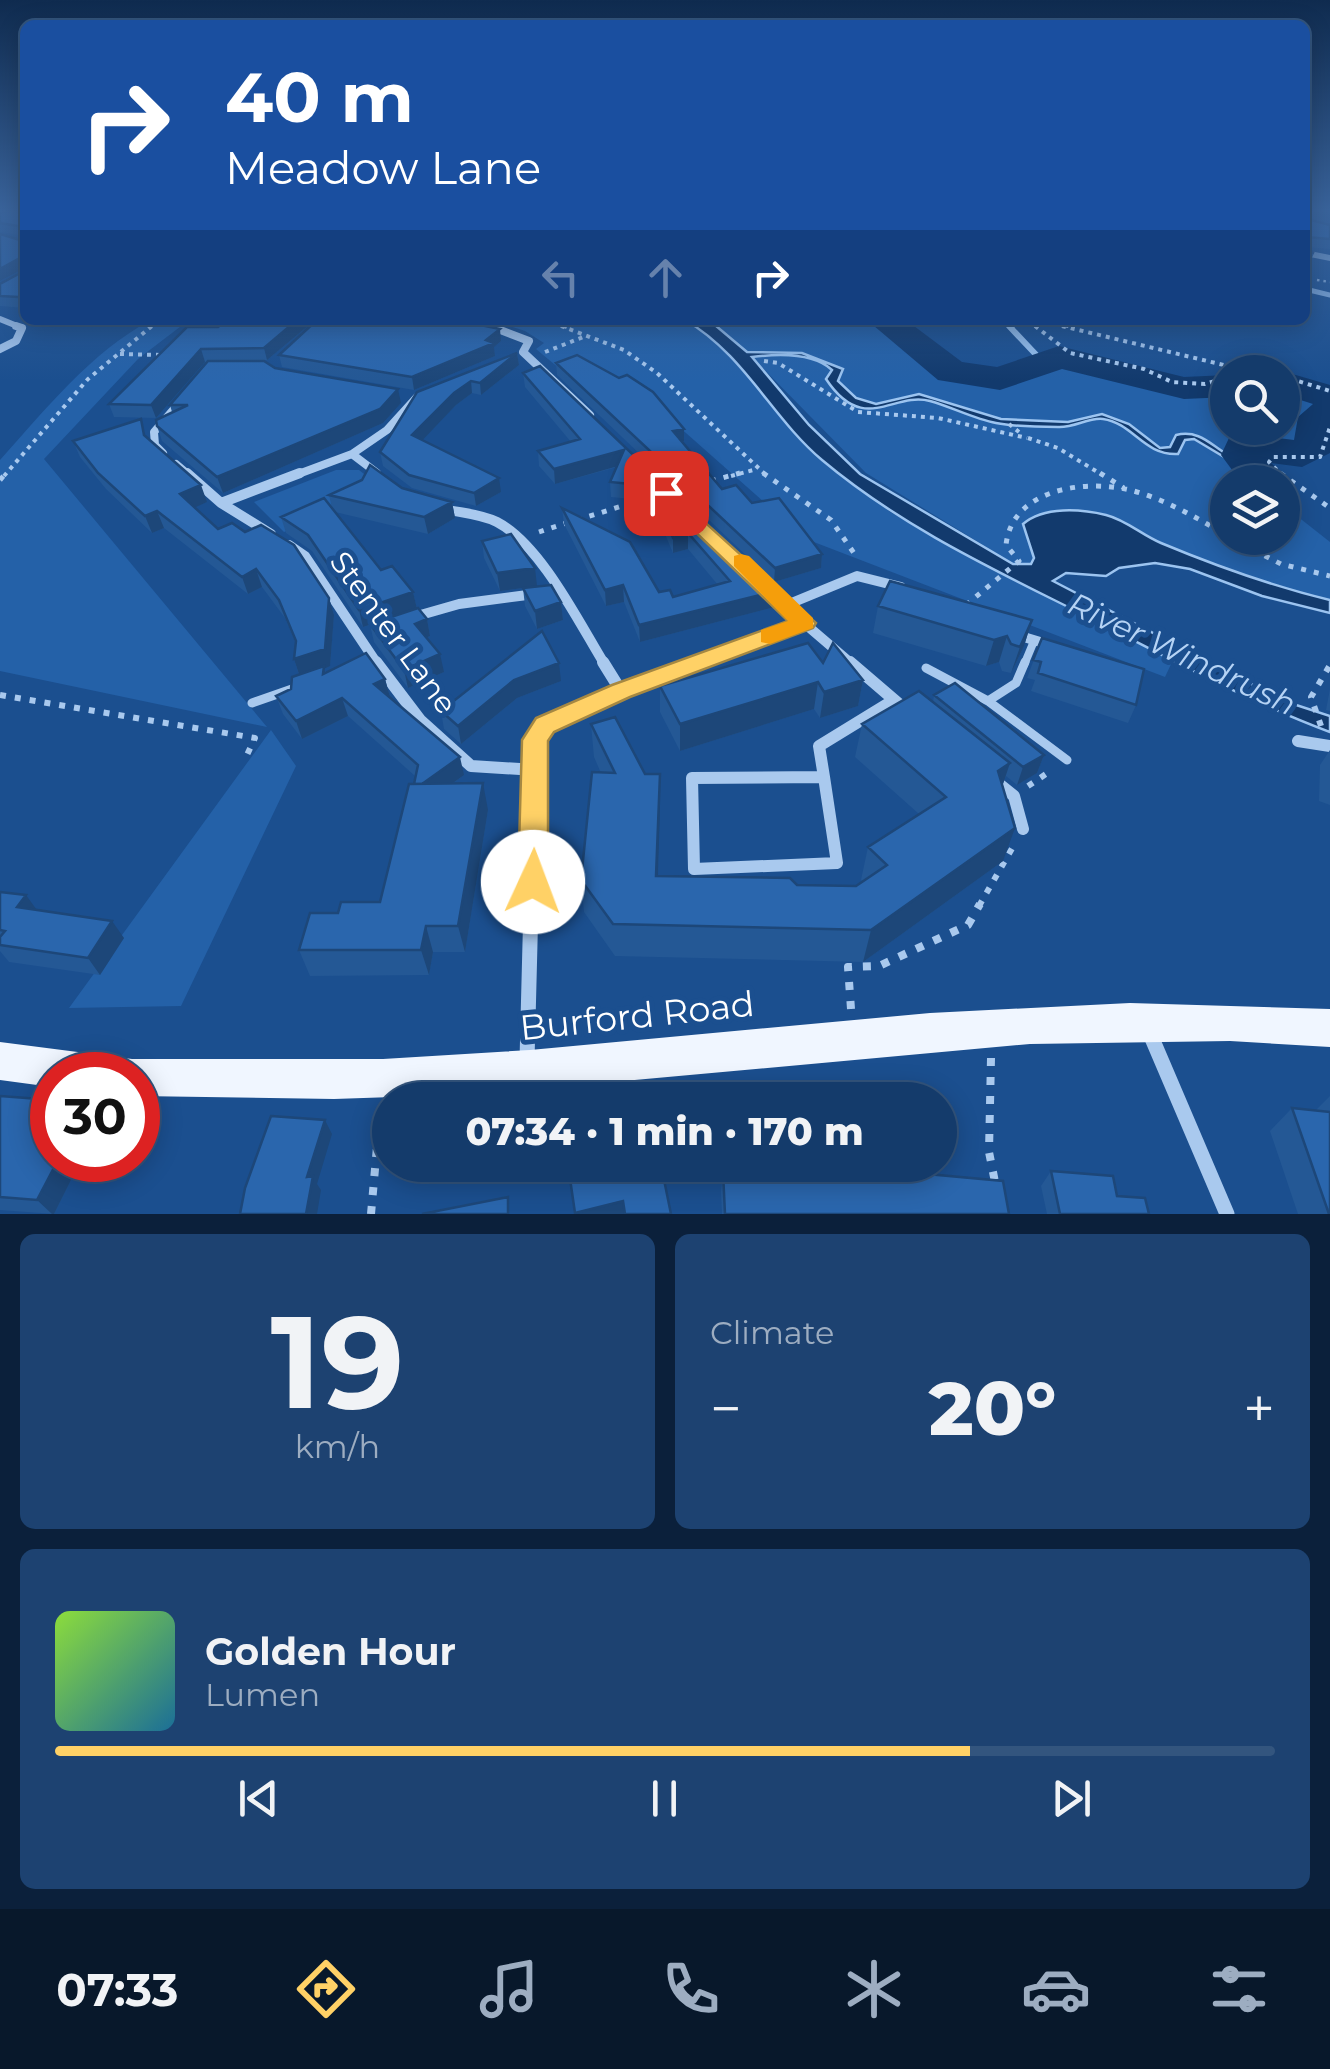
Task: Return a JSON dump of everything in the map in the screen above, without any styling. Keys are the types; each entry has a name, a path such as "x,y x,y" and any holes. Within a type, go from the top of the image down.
{"main road":[{"name":"Burford Road","path":"160,1077 272,1082 527,1071 853,1036 993,1028 1259,1022 1330,1028"},
{"path":"0,1060 30,1064"}],"street":[{"path":"0,319 22,328 16,341 0,349"},
{"path":"488,325 529,341 526,355"},
{"path":"506,358 526,355"},
{"path":"526,355 598,423"},
{"path":"221,503 352,454 386,430 414,398 428,392"},
{"name":"Stenter Lane","path":"187,394 154,432 155,445 221,503 306,556 358,638 420,720 470,766 536,770"},
{"path":"396,395 414,398"},
{"path":"352,454 394,486"},
{"path":"429,505 499,522 561,593 621,691"},
{"path":"789,604 856,576 916,594"},
{"path":"762,579 804,623 909,712"},
{"path":"391,625 459,604 561,593"},
{"path":"960,611 1061,648"},
{"path":"527,1071 535,740 545,725 621,691 804,623"},
{"path":"358,638 374,632"},
{"path":"824,778 692,778 694,869 837,864 820,746 894,700"},
{"path":"1298,741 1328,743"},
{"path":"984,772 1014,796 1023,829"},
{"path":"1146,1024 1227,1214"}],"lane":[{"path":"988,701 1016,683 1034,641"},
{"path":"359,666 377,659"},
{"path":"926,668 988,701 1067,760"},
{"path":"252,703 306,684"}],"path":[{"path":"1317,280 1330,282"},
{"path":"0,480 75,393 153,325"},
{"path":"561,325 589,334 657,373 757,469 845,536 861,566 856,576"},
{"path":"1037,325 1070,353 1144,369 1172,382 1210,382"},
{"path":"1056,325 1210,360"},
{"path":"526,355 589,334"},
{"path":"120,354 173,356"},
{"path":"764,361 778,363 858,412 938,418 1058,448 1126,489 1210,528"},
{"path":"1300,382 1330,391"},
{"path":"1009,424 1027,438"},
{"path":"1330,427 1320,456 1273,457 1269,462 1288,482 1330,508"},
{"path":"702,483 757,469"},
{"path":"960,611 1019,561 1020,556 1006,545 1004,530 1024,504 1066,492 1126,489"},
{"path":"516,539 666,493"},
{"path":"1264,555 1281,564 1330,576"},
{"path":"1328,743 1312,697 1330,665"},
{"path":"0,694 255,738 245,759"},
{"path":"1014,796 1067,760"},
{"path":"853,1036 848,967 879,966 968,925 1023,829"},
{"path":"993,1028 989,1152 999,1198"},
{"path":"371,1214 372,1174 385,1078"}],"shaded area":[{"path":"143,325 182,325 138,359 44,459 267,727 0,671 0,460 89,365"},
{"path":"506,325 692,325 731,354 769,398 890,512 1173,660 1165,677 806,539 643,395 560,369 536,349 544,343"},
{"path":"715,325 880,325 944,375 1009,384 1064,362 1183,394 1210,393 1210,445 1235,445 1239,465 1210,465 1210,555 1300,555 1300,518 1330,542 1330,600 1268,585 1161,543 1122,520 1030,518 1023,524 1034,558 1031,564 1014,564 866,473 754,359"},
{"path":"1300,392 1325,403 1305,416 1302,443"},
{"path":"1254,445 1299,445 1292,449"},
{"path":"336,470 359,470 384,490 284,532 254,502"},
{"path":"271,730 296,766 181,1006 69,1008"}],"water":[{"path":"692,325 715,325 747,352 802,353 843,369 838,381 856,398 876,404 919,394 1001,419 1068,422 1102,414 1129,424 1160,448 1170,447 1176,435 1186,434 1203,438 1231,456 1239,458 1236,450 1246,452 1253,465 1238,465 1194,439 1185,440 1178,454 1166,453 1147,445 1123,426 1103,419 1064,427 1035,427 988,421 930,401 866,408 840,396 826,379 832,370 824,364 805,357 752,357 809,425 860,474 1013,564 1031,564 1034,558 1023,524 1041,514 1085,511 1113,517 1161,543 1223,567 1330,600 1330,613 1262,596 1190,569 1155,563 1119,568 1106,576 1066,573 1053,581 1284,701 1330,716 1330,732 1179,663 986,565 885,507 804,443 724,350"}],"building":[{"path":"20,273 20,297 0,296 0,284"},
{"path":"291,325 264,348 201,349 151,405 109,404 187,327"},
{"path":"312,325 480,325 500,329 486,340 494,343 412,377 279,355"},
{"path":"517,353 480,383 471,381 454,393 412,435 499,478 474,493 409,475 380,452 417,392"},
{"path":"577,355 619,378 627,375 653,392 684,429 673,431 722,489 736,485 752,503 779,498 822,554 775,568 556,363"},
{"path":"208,361 264,361 275,368 398,389 380,409 217,477 157,426 156,420 188,405 170,405"},
{"path":"540,366 776,591 639,625 623,585 605,590 562,508 630,542 659,592 670,590 673,597 730,581 688,533 673,538 651,486 610,482 624,450 554,469 538,451 580,439 523,373"},
{"path":"141,419 144,435 201,485 180,494 218,529 232,523 245,532 261,525 294,545 329,598 325,649 294,659 296,641 279,600 256,569 242,577 157,511 145,516 98,473 73,441"},
{"path":"370,465 402,488 452,502 424,517 329,495 362,480"},
{"path":"324,498 381,570 392,566 413,592 359,610 308,535 281,517"},
{"path":"511,534 535,568 497,573 482,541"},
{"path":"890,581 1032,620 1020,647 1011,644 1007,636 994,640 878,606"},
{"path":"551,585 561,602 535,611 523,588"},
{"path":"418,608 427,619 415,624 440,654 404,670 370,624"},
{"path":"542,631 559,663 514,680 458,726 441,711"},
{"path":"1042,638 1144,669 1136,705 1038,673 1041,662 1033,660"},
{"path":"808,643 823,663 833,643 863,680 824,692 818,682 680,724 660,686"},
{"path":"366,653 385,679 374,684 460,757 422,784 414,784 418,765 342,698 296,721 276,696 291,689 292,677 324,666 323,674"},
{"path":"955,683 1044,755 1023,767 934,695"},
{"path":"919,691 1010,763 998,771 1015,828 871,930 613,924 581,880 592,772 615,773 591,724 615,717 645,774 660,774 656,876 790,878 797,885 856,886 887,865 868,847 946,797 862,724"},
{"path":"483,783 458,926 426,926 421,950 299,950 310,913 338,913 341,902 380,902 409,784"},
{"path":"0,892 26,895 17,907 112,921 88,958 0,945 5,931 0,930"},
{"path":"0,1096 30,1098 30,1182 46,1182 37,1200 0,1197"},
{"path":"1292,1108 1330,1112 1330,1214 1329,1214"},
{"path":"271,1116 325,1120 307,1177 313,1176 306,1214 240,1214 245,1188"},
{"path":"1051,1171 1113,1176 1117,1196 1145,1198 1149,1214 1060,1214"},
{"path":"957,1177 1003,1181 1009,1214 725,1214 723,1182 957,1182"},
{"path":"570,1182 664,1182 671,1214 625,1214 623,1201 575,1213"},
{"path":"508,1197 508,1214 422,1214"}],"waterway":[{"path":"1310,290 1330,295"},
{"name":"River Windrush","path":"890,325 951,372 1000,379 1059,357 1184,388 1210,387"},
{"path":"1009,325 1012,328"},
{"path":"1009,326 1042,361"},
{"name":"River Windrush","path":"1300,388 1330,397"},
{"name":"River Windrush","path":"1247,465 1242,455 1244,447 1302,454 1314,446 1318,417 1330,411"}],"slow traffic":[{"path":"741,561 789,604 804,623 770,636"}],"route":[{"path":"533,882 535,740 545,725 621,691 804,623 789,604 666,493"}]}
